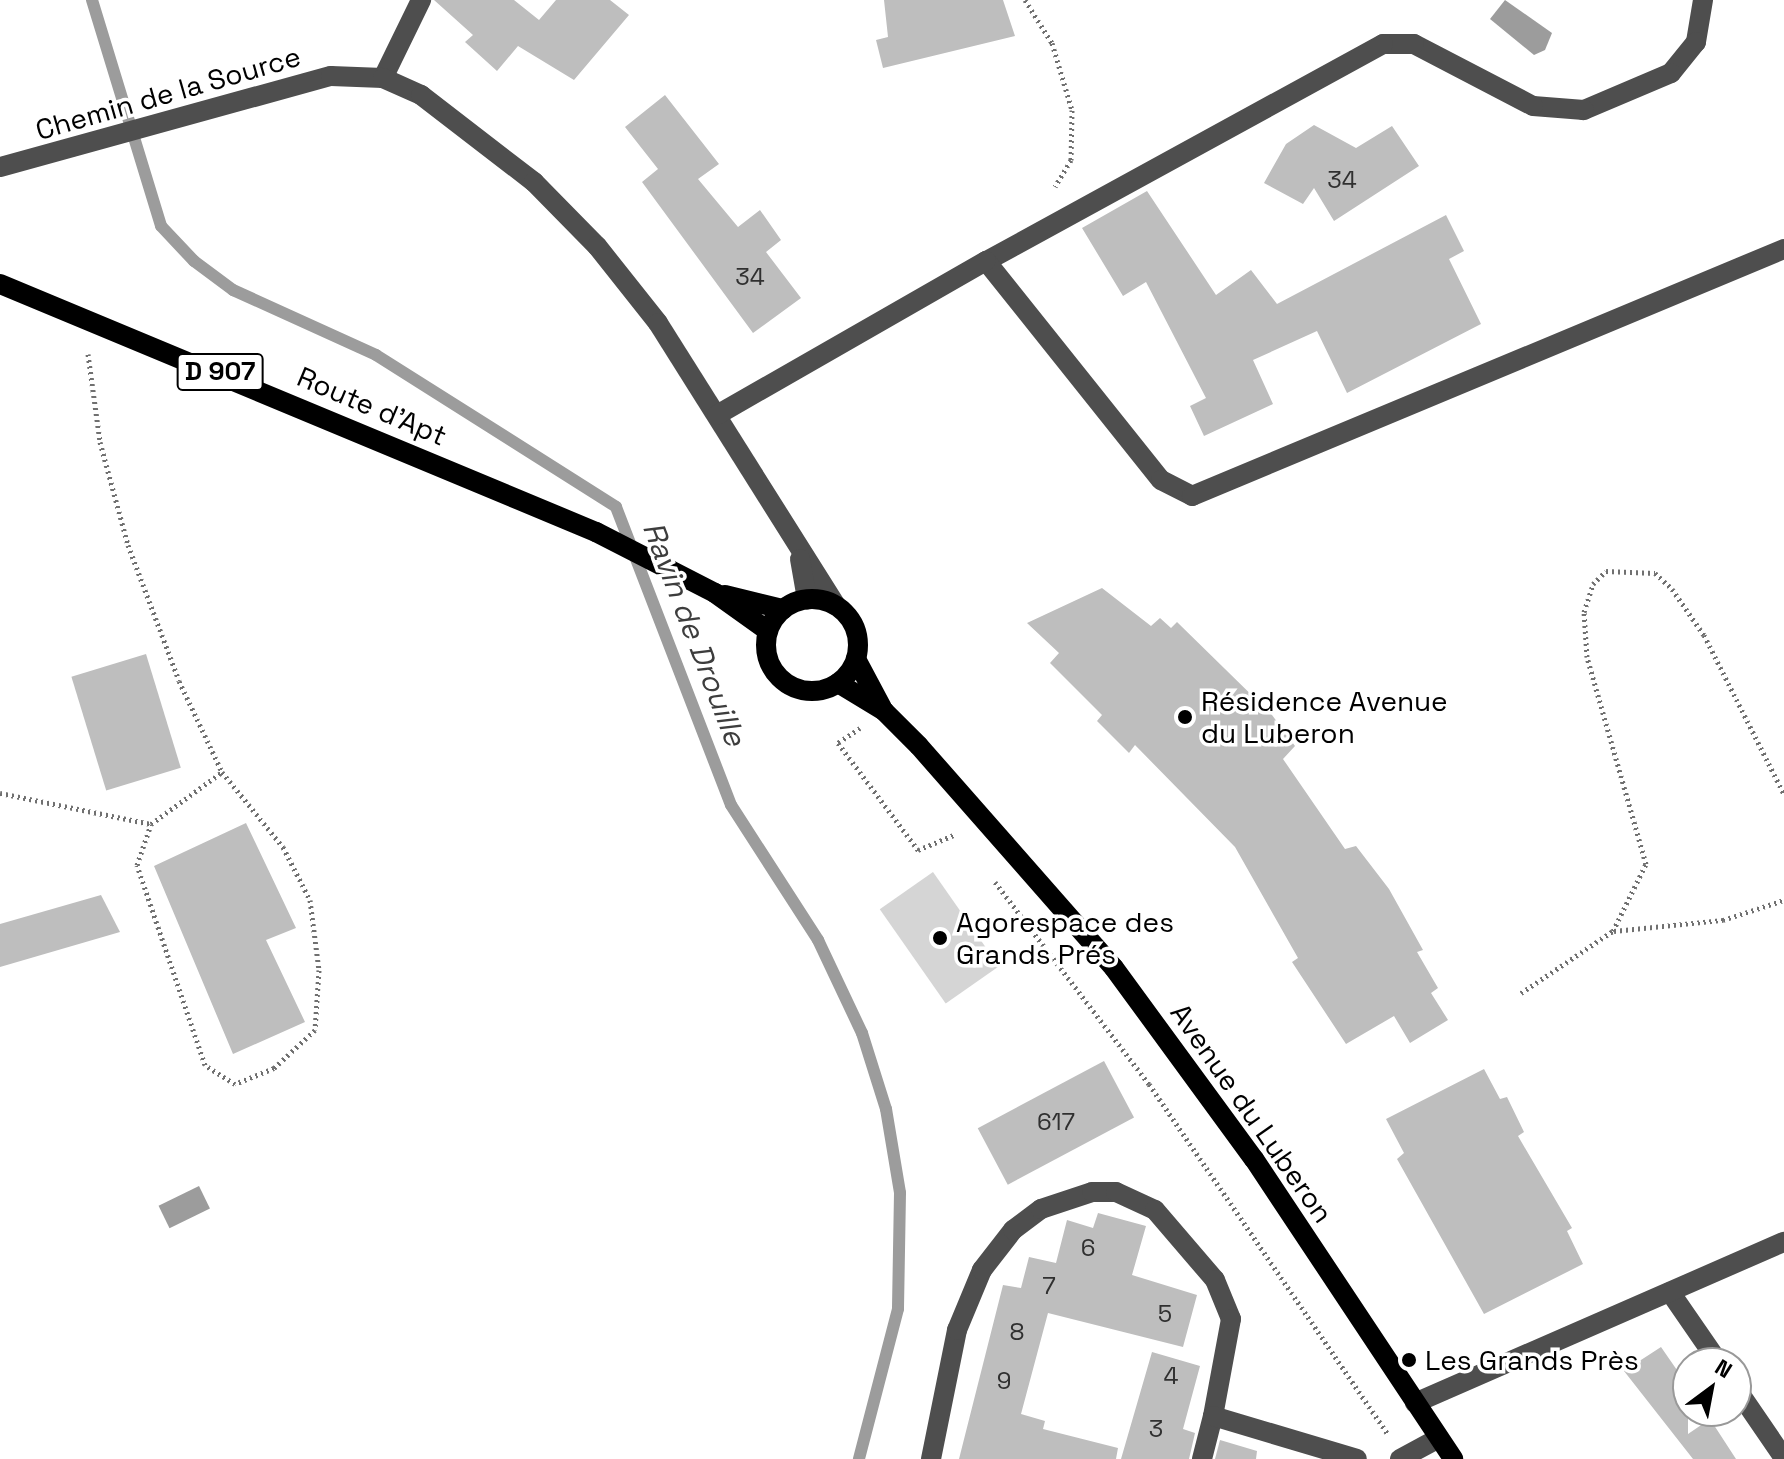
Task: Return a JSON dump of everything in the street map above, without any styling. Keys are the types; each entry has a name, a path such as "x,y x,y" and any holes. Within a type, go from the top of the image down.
{"main road":[{"name":"Route d'Apt","path":"0,284 596,532 715,593 768,631"},
{"name":"Route d'Apt","path":"715,593 783,609"},
{"path":"807,599 836,606 856,630 856,659 838,683 822,690 788,685 768,656 768,631 783,609 807,599"},
{"name":"Avenue du Luberon","path":"856,659 884,711 1157,1025 1453,1459"},
{"name":"Avenue du Luberon","path":"838,683 884,711"}],"street":[{"path":"383,78 421,0"},
{"path":"717,415 986,261 1397,42 1503,95 1558,112 1584,110 1671,73 1696,42 1703,0"},
{"name":"Chemin de la Source","path":"0,167 39,160 223,100 331,76 383,78 444,109 544,193 658,323 836,606"},
{"path":"986,261 1161,480 1192,496 1784,249"},
{"name":"Chemin de la Source","path":"799,551 807,599"},
{"path":"931,1459 957,1330 982,1270 1013,1230 1041,1209 1092,1192 1116,1192 1155,1210 1215,1280 1231,1319 1202,1459"},
{"path":"1415,1403 1784,1242"},
{"path":"1670,1292 1708,1347"},
{"path":"1752,1411 1784,1458"},
{"path":"1213,1416 1357,1459"},
{"path":"1408,1455 1439,1438"}],"path":[{"path":"1025,0 1052,43 1072,110 1071,160 1045,197"},
{"path":"83,317 100,442 128,545 222,772 283,847 310,900 320,1012 315,1030 274,1068 235,1084 205,1065 137,865 151,824 222,772"},
{"path":"1521,993 1613,931 1646,864 1587,657 1584,612 1593,584 1606,571 1655,573 1672,589 1704,635 1784,794"},
{"path":"884,711 838,743 918,850 956,833 966,846"},
{"path":"0,793 151,824"},
{"path":"985,871 1173,1117 1383,1430 1408,1455"},
{"path":"1613,931 1696,925 1784,900"}],"shaded area":[{"path":"1505,0 1552,33 1545,50 1534,55 1490,19"},
{"name":"Agorespace des Grands Prés","path":"933,872 999,966 946,1003 880,909"},
{"path":"199,1186 210,1208 170,1228 159,1206"}],"building":[{"path":"434,0 514,0 539,20 556,0 610,0 629,15 574,80 518,46 497,71 465,42 473,35"},
{"path":"884,0 1003,0 1015,36 883,68 876,40 888,37"},
{"path":"665,95 719,164 698,179 738,227 760,210 781,240 766,252 801,298 753,333 642,182 658,169 625,127"},
{"path":"1314,125 1356,148 1392,126 1419,166 1334,221 1314,188 1303,204 1264,183 1286,144"},
{"path":"1147,191 1216,295 1251,270 1277,304 1446,215 1464,251 1449,259 1481,324 1347,393 1317,331 1253,360 1273,404 1204,436 1190,406 1206,398 1146,282 1123,296 1082,228"},
{"path":"1102,588 1151,626 1160,618 1171,628 1177,622 1272,715 1295,746 1283,759 1345,849 1356,846 1389,889 1423,950 1417,952 1438,988 1431,993 1448,1020 1410,1043 1394,1016 1346,1044 1292,962 1298,958 1235,847 1135,745 1129,753 1097,721 1102,715 1050,663 1059,653 1027,623"},
{"path":"146,654 181,768 106,791 71,677"},
{"path":"246,823 296,928 266,940 305,1022 233,1054 154,866"},
{"path":"101,895 120,932 0,967 0,924"},
{"path":"1104,1061 1134,1118 1008,1185 978,1128"},
{"path":"1484,1069 1500,1099 1507,1097 1524,1132 1518,1136 1572,1228 1567,1231 1583,1264 1484,1314 1397,1159 1404,1153 1386,1119"},
{"path":"1098,1213 1146,1226 1132,1275 1197,1295 1183,1347 1048,1313 1021,1414 1045,1421 1043,1429 1118,1448 1116,1459 959,1459 1003,1285 1021,1288 1029,1257 1056,1263 1067,1220 1093,1228"},
{"path":"1661,1347 1672,1363 1672,1427 1688,1427 1688,1434 1698,1427 1715,1427 1736,1459 1693,1459 1624,1371"},
{"path":"1152,1352 1200,1366 1183,1429 1195,1433 1189,1459 1121,1459"},
{"path":"1220,1440 1257,1451 1256,1459 1215,1459"}],"waterway":[{"name":"Ravin de Drouille","path":"92,0 161,226 194,261 233,290 376,355 616,507 731,805 818,940 862,1033 886,1109 900,1193 898,1309 859,1459"}],"place":[{"name":"Résidence Avenue du Luberon","path":"1185,717"},
{"name":"Agorespace des Grands Prés","path":"940,938"},
{"name":"Les Grands Près","path":"1409,1360"}]}
